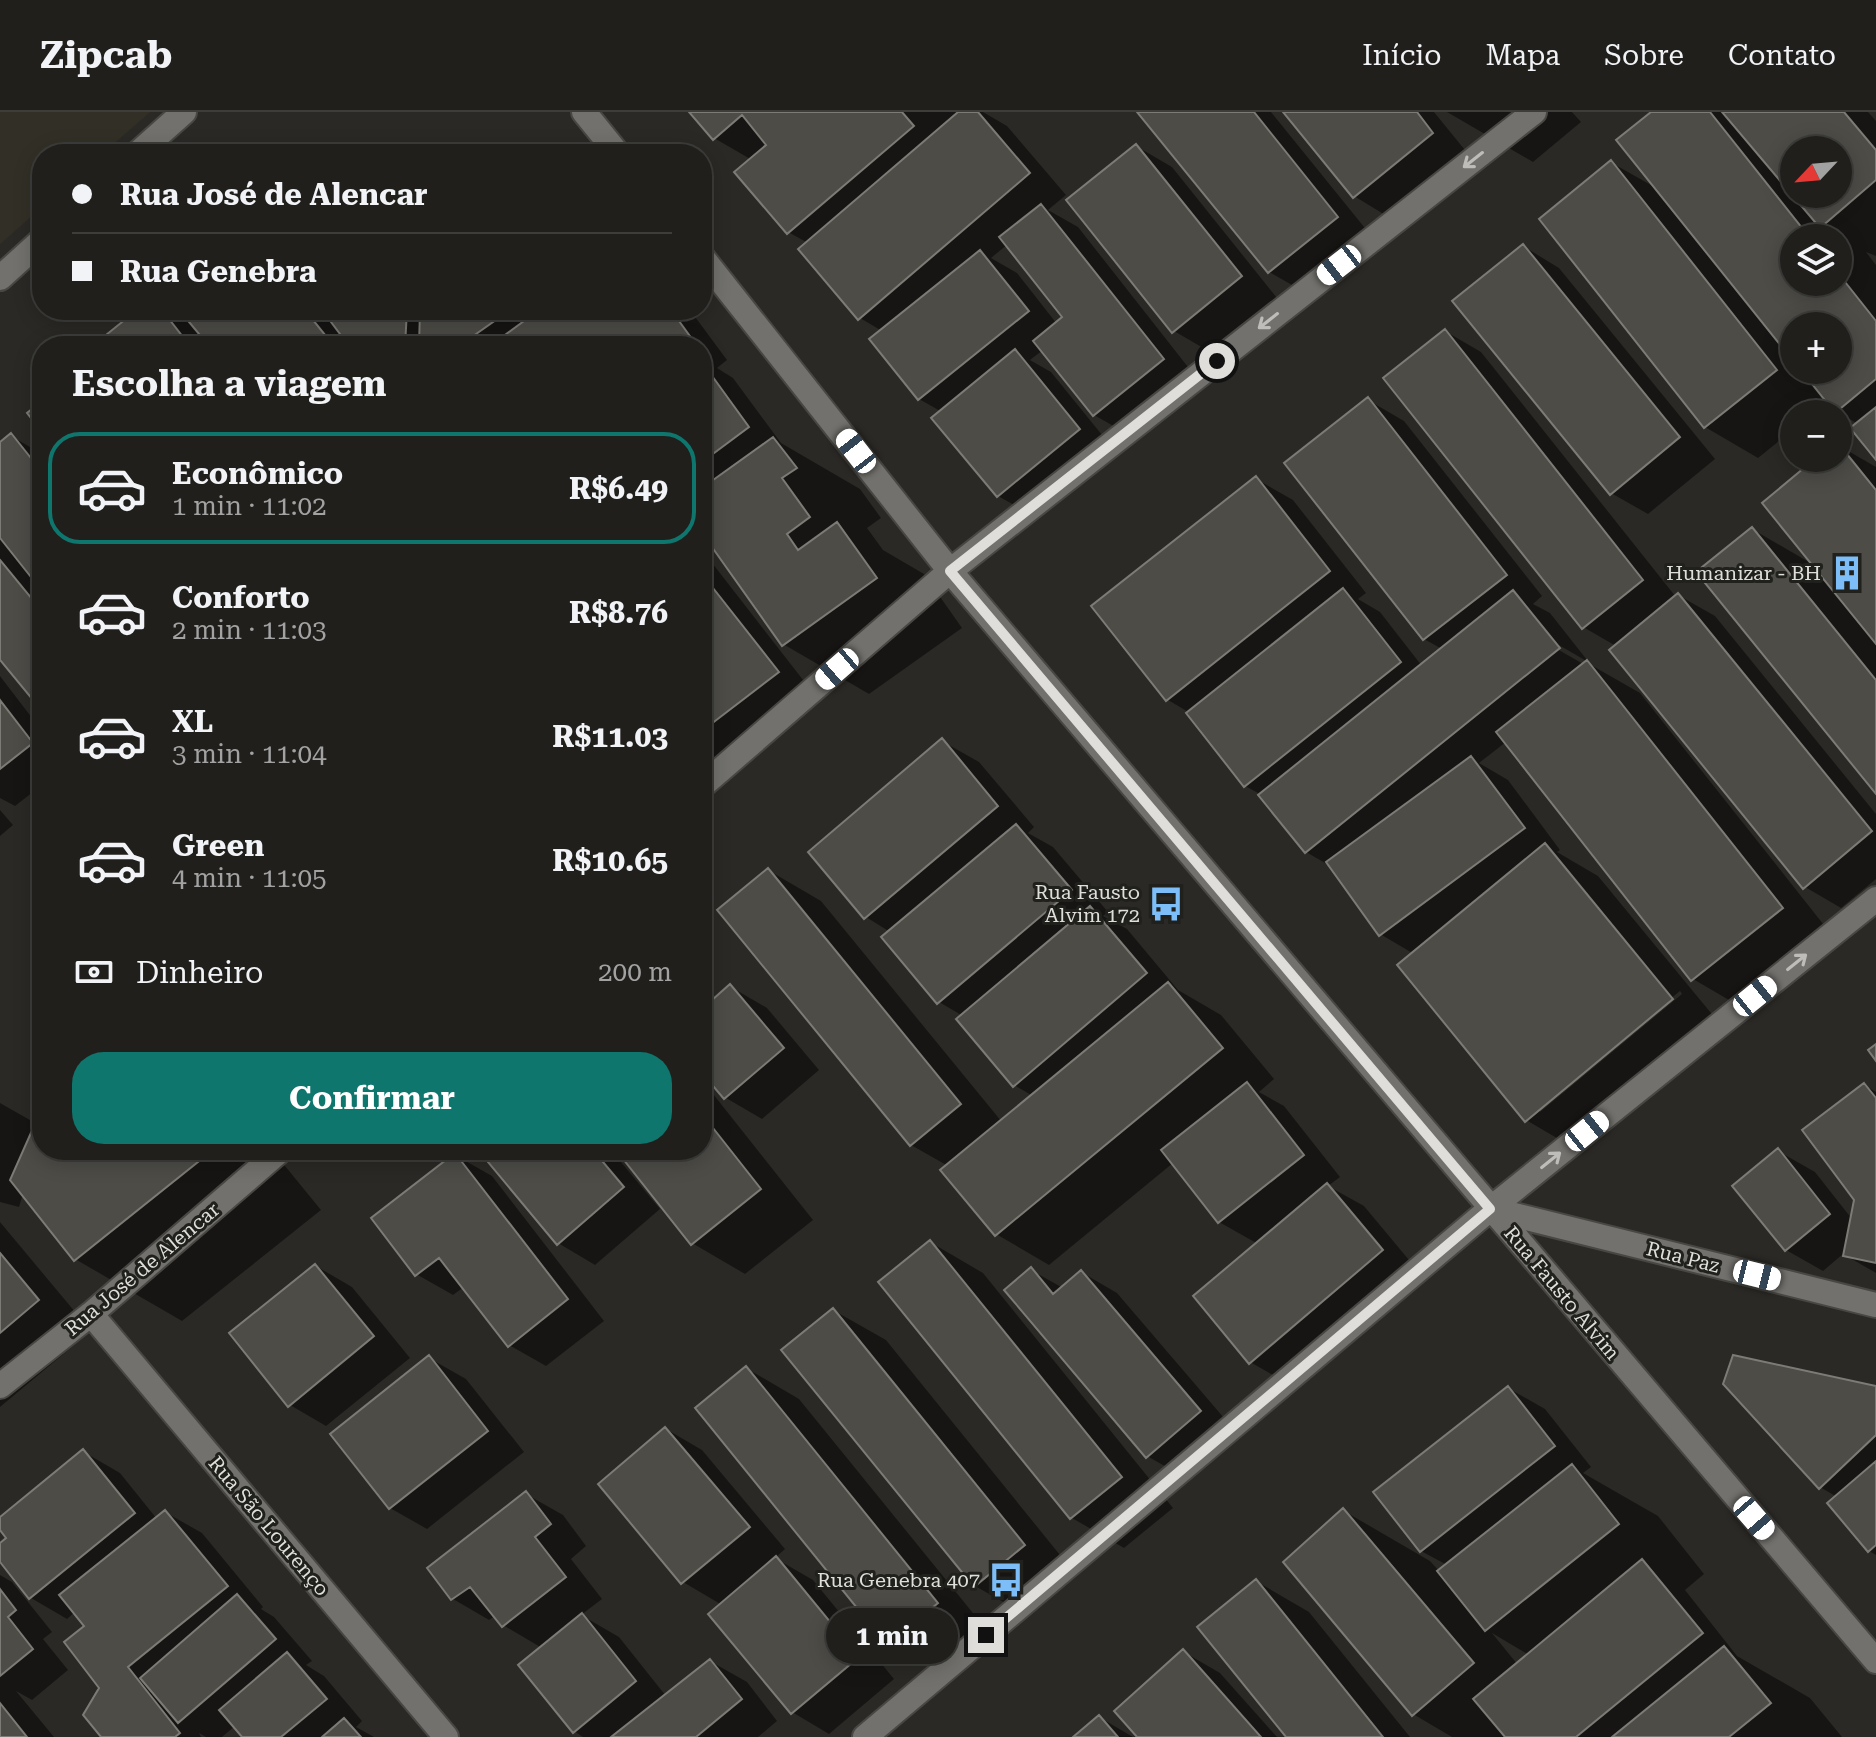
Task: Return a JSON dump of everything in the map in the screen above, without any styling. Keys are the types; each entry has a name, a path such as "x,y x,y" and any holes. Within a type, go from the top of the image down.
{"street":[{"path":"148,144 184,112"},
{"path":"584,112 610,144"},
{"path":"712,777 950,571 1534,112"},
{"path":"0,278 32,249"},
{"name":"Rua Fausto Alvim","path":"712,270 950,571 1876,1661"},
{"path":"865,1737 1490,1209 1876,899"},
{"name":"Rua José de Alencar","path":"0,1386 91,1314 269,1160"},
{"name":"Rua Paz","path":"1490,1209 1876,1305"},
{"name":"Rua São Lourenço","path":"91,1314 446,1737"}],"shaded area":[{"path":"0,112 150,112 113,144 32,144 32,216 0,244"}],"building":[{"path":"689,112 902,112 914,126 787,234 734,172 766,145 742,115 713,140"},
{"path":"958,112 978,112 1030,173 858,320 798,249"},
{"path":"1137,112 1254,112 1338,217 1268,273"},
{"path":"1283,112 1417,112 1433,133 1353,198"},
{"path":"1651,112 1710,112 1780,200 1780,208 1786,208 1799,224 1780,224 1780,296 1852,296 1852,291 1876,321 1876,379 1851,400 1825,400 1812,384 1852,384 1852,312 1780,312 1780,345 1616,140"},
{"path":"1722,112 1844,112 1876,150 1876,180 1852,201 1852,136 1780,136 1780,181"},
{"path":"1136,144 1242,276 1172,333 1066,200"},
{"path":"1611,160 1777,370 1704,428 1539,219"},
{"path":"1041,204 1164,359 1093,416 1033,341 1062,317 999,237"},
{"path":"1803,208 1843,208 1825,224 1817,224"},
{"path":"1523,244 1680,437 1610,495 1452,301"},
{"path":"980,250 1029,311 918,400 869,339"},
{"path":"125,320 170,320 182,336 105,336"},
{"path":"187,320 313,320 326,336 201,336"},
{"path":"330,320 406,320 406,336 342,336"},
{"path":"420,320 496,320 473,336 419,336"},
{"path":"525,320 678,320 690,336 504,336"},
{"path":"1445,329 1643,580 1582,629 1383,378"},
{"path":"1015,349 1080,429 997,497 931,418"},
{"path":"712,376 749,427 712,455"},
{"path":"1368,397 1507,575 1423,640 1284,463"},
{"path":"1876,407 1876,460 1852,430 1852,426"},
{"path":"11,433 32,459 32,578 0,538 0,442"},
{"path":"773,437 797,468 782,478 810,517 787,534 798,550 837,522 877,578 782,646 712,547 712,481"},
{"name":"Humanizar - BH","path":"1852,460 1876,490 1876,644 1762,503 1799,472 1852,472"},
{"path":"1256,476 1330,571 1166,701 1091,606"},
{"path":"1752,527 1876,680 1876,794 1696,572"},
{"path":"0,560 32,599 32,699 0,660"},
{"path":"712,587 779,672 712,723"},
{"path":"1343,588 1401,662 1244,787 1186,713"},
{"path":"1513,590 1560,648 1305,853 1258,795"},
{"path":"1678,593 1872,831 1803,889 1609,650"},
{"path":"1587,660 1783,908 1691,981 1496,732"},
{"path":"0,700 32,744 0,769"},
{"path":"942,738 998,806 864,919 808,852"},
{"path":"1471,756 1525,828 1379,936 1326,862"},
{"path":"1016,824 1072,890 937,1004 881,937"},
{"path":"1545,843 1673,999 1525,1122 1397,965"},
{"path":"768,868 961,1104 910,1146 717,910"},
{"path":"1090,906 1147,973 1013,1087 956,1019"},
{"path":"1168,982 1223,1048 995,1236 940,1170"},
{"path":"730,984 784,1048 724,1099 712,1085 712,1000"},
{"path":"1876,1044 1876,1061 1868,1050"},
{"path":"1247,1082 1304,1155 1218,1223 1161,1150"},
{"path":"1864,1083 1876,1098 1876,1263 1843,1256 1854,1200 1802,1130"},
{"path":"712,1127 761,1189 691,1245 624,1160 712,1160"},
{"path":"32,1130 32,1160 200,1160 74,1261 10,1180"},
{"path":"1778,1148 1830,1214 1785,1251 1732,1186"},
{"path":"446,1160 460,1160 568,1299 508,1347 439,1258 415,1276 371,1218"},
{"path":"486,1160 601,1160 624,1187 557,1245"},
{"path":"1327,1183 1383,1250 1249,1364 1193,1296"},
{"path":"930,1240 1122,1477 1070,1519 878,1282"},
{"path":"0,1253 39,1300 0,1333"},
{"path":"315,1264 374,1336 288,1407 229,1333"},
{"path":"1031,1267 1053,1294 1081,1270 1201,1411 1146,1458 1004,1290"},
{"path":"833,1308 1025,1545 974,1587 781,1350"},
{"path":"429,1355 488,1431 389,1509 330,1434"},
{"path":"1733,1355 1876,1386 1876,1435 1819,1489 1723,1384"},
{"path":"746,1366 938,1603 887,1645 695,1408"},
{"path":"1508,1386 1555,1446 1420,1552 1373,1492"},
{"path":"665,1427 750,1527 681,1584 598,1484"},
{"path":"83,1449 135,1513 29,1599 0,1562 0,1543 6,1538 0,1530 0,1517"},
{"path":"1876,1461 1876,1545 1868,1552 1827,1503"},
{"path":"1572,1464 1619,1524 1485,1631 1437,1571"},
{"path":"526,1491 551,1524 535,1537 566,1577 502,1627 470,1587 451,1600 427,1568"},
{"path":"1343,1508 1474,1663 1412,1716 1283,1562"},
{"path":"165,1510 228,1586 128,1667 180,1733 175,1737 101,1737 83,1715 99,1688 64,1642 84,1626 59,1595"},
{"path":"776,1556 859,1657 791,1714 708,1614"},
{"path":"1642,1559 1703,1633 1576,1737 1505,1737 1473,1699"},
{"path":"1256,1579 1383,1737 1286,1737 1197,1627"},
{"path":"0,1589 16,1610 8,1617 33,1649 0,1676"},
{"path":"237,1594 276,1639 178,1723 140,1678"},
{"path":"582,1613 636,1681 573,1733 518,1665"},
{"path":"1724,1646 1771,1703 1729,1737 1612,1737"},
{"path":"1183,1649 1261,1737 1137,1737 1114,1711"},
{"path":"287,1652 327,1699 281,1737 242,1737 219,1710"},
{"path":"710,1659 742,1699 696,1737 611,1737"},
{"path":"0,1703 27,1737 0,1737"},
{"path":"1099,1715 1118,1737 1073,1737"},
{"path":"344,1718 361,1737 322,1737"}],"place":[{"name":"Humanizar - BH","path":"1847,573"},
{"name":"Rua Fausto Alvim 172","path":"1166,904"},
{"name":"Rua Genebra 407","path":"1006,1580"}],"route":[{"path":"986,1635 1490,1209 950,571 1217,361"}]}
